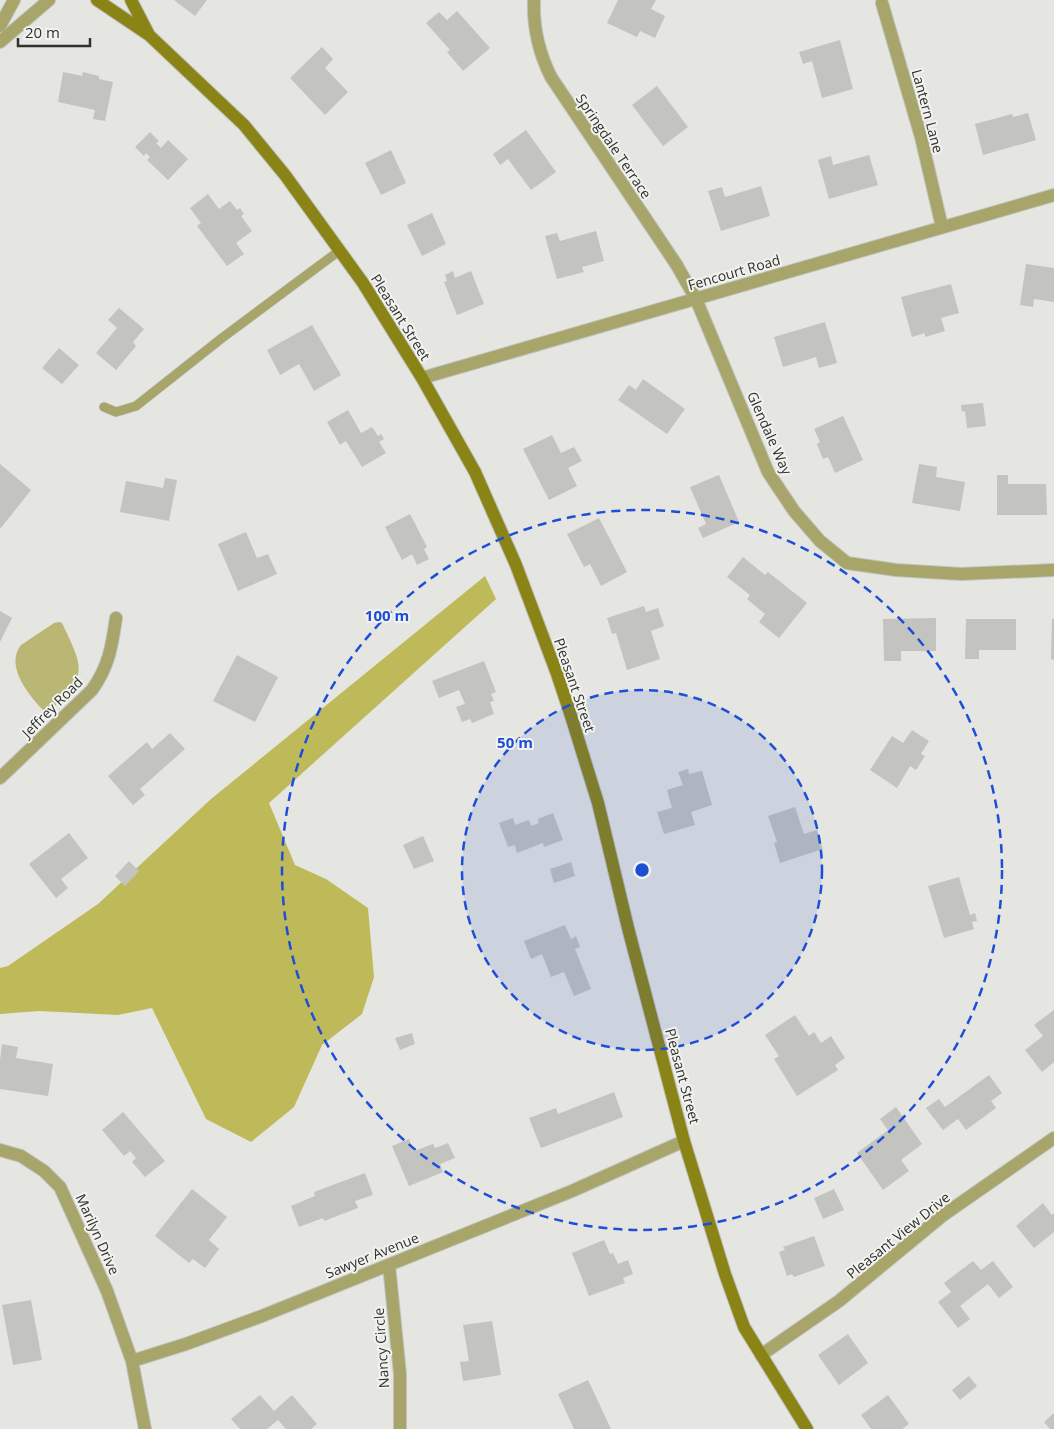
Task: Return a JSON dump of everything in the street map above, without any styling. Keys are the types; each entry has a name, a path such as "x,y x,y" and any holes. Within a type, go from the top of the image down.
{"main road":[{"name":"Pleasant Street","path":"97,0 149,35 244,124 285,176 363,283 422,378 475,472 516,565 557,674 598,803 628,928 684,1141 725,1274 744,1327 806,1429"},
{"name":"Pleasant Street","path":"131,0 149,35"}],"street":[{"path":"0,26 14,0"},
{"path":"0,42 49,0"},
{"name":"Springdale Terrace","path":"534,0 538,44 544,64 551,77 676,264 696,299"},
{"name":"Lantern Lane","path":"882,3 921,137 942,227"},
{"name":"Fencourt Road","path":"422,378 1054,195"},
{"name":"Glendale Way","path":"696,299 768,472 794,511 820,541 848,563 896,570 961,574 1054,570"},
{"name":"Jeffrey Road","path":"0,778 92,690 102,676 110,654 116,618"},
{"name":"Pleasant View Drive","path":"761,1355 839,1301 942,1216 1054,1138"},
{"name":"Sawyer Avenue","path":"132,1361 234,1327 572,1191 684,1141"},
{"name":"Marilyn Drive","path":"0,1150 21,1156 44,1171 60,1187 107,1291 132,1361"},
{"name":"Nancy Circle","path":"389,1265 400,1374 400,1429"},
{"path":"132,1361 145,1429"}],"lane":[{"path":"104,406 116,412 136,406 222,338 339,251"}],"shaded area":[{"path":"485,576 496,599 269,803 295,865 326,879 368,908 374,977 362,1014 322,1045 294,1107 251,1142 206,1119 152,1008 118,1015 39,1011 0,1014 0,968 8,966 98,904 211,799"},
{"path":"54,623 62,623 75,651 79,672 71,690 48,712 45,712 26,690 15,662 21,645"}],"building":[{"path":"174,0 207,0 195,16"},
{"path":"618,0 656,0 651,9 665,16 655,38 640,31 637,37 607,23"},
{"path":"457,11 490,48 463,71 447,52 450,50 426,23 439,12 447,20"},
{"path":"840,40 853,89 822,98 812,61 803,64 799,52"},
{"path":"322,47 333,59 325,68 348,92 325,115 290,78"},
{"path":"63,72 82,76 83,72 99,76 99,79 113,82 105,121 93,119 95,110 58,102"},
{"path":"657,86 688,127 663,146 632,105"},
{"path":"1028,113 1036,140 983,155 975,124 1012,114 1013,117"},
{"path":"526,130 556,172 531,190 508,159 500,165 493,154"},
{"path":"150,132 159,141 156,143 161,148 168,140 188,159 168,180 147,160 150,157 146,153 144,156 135,147"},
{"path":"391,150 406,183 381,195 365,163"},
{"path":"869,155 878,185 829,199 818,160 831,156 833,165"},
{"path":"761,186 770,216 721,231 708,191 722,187 725,197"},
{"path":"208,194 219,209 230,201 237,210 240,208 244,214 241,216 252,231 236,243 244,254 227,266 197,226 201,223 190,208"},
{"path":"432,213 446,244 422,256 407,225"},
{"path":"596,231 604,261 582,267 584,272 557,279 545,236 557,233 560,241"},
{"path":"1026,264 1054,268 1054,302 1034,299 1033,307 1020,305"},
{"path":"453,271 455,278 471,271 484,304 457,315 444,282 447,281 445,275"},
{"path":"951,284 959,313 941,318 945,331 925,337 925,333 912,337 901,297"},
{"path":"119,308 144,329 133,342 136,346 116,370 96,353 117,328 108,320"},
{"path":"825,322 837,363 819,368 816,357 783,367 774,337"},
{"path":"312,325 341,375 314,391 299,364 280,375 267,350"},
{"path":"59,348 79,365 62,384 42,368"},
{"path":"643,379 685,409 667,434 618,400 629,385 636,390"},
{"path":"983,403 986,426 967,428 965,411 962,412 961,405"},
{"path":"348,410 361,433 372,427 378,436 381,434 384,439 379,442 386,453 362,467 346,441 340,445 327,422"},
{"path":"843,416 863,460 835,473 828,457 823,459 817,444 820,442 814,429"},
{"path":"552,435 561,453 574,447 582,461 568,468 577,486 549,500 523,449"},
{"path":"0,464 31,490 0,529"},
{"path":"919,464 937,467 936,477 965,482 960,511 912,503"},
{"path":"719,475 739,522 703,538 698,528 706,524 690,487"},
{"path":"997,475 1008,475 1008,484 1046,484 1047,515 997,515"},
{"path":"165,478 177,480 169,521 120,512 126,481 163,488"},
{"path":"410,514 427,547 424,549 429,559 417,565 412,554 402,560 385,527"},
{"path":"599,518 627,572 601,586 590,564 584,567 567,534"},
{"path":"246,532 257,558 268,554 277,574 238,591 218,544"},
{"path":"743,557 765,575 768,572 807,603 779,638 759,622 765,614 747,599 750,595 727,577"},
{"path":"644,606 646,612 658,608 664,626 651,631 660,659 627,670 616,633 612,634 607,618"},
{"path":"0,611 12,618 0,642"},
{"path":"936,618 936,651 901,651 901,661 884,661 883,619"},
{"path":"966,619 1016,619 1016,650 979,650 979,659 965,659"},
{"path":"1052,619 1054,619 1054,660 1051,659"},
{"path":"237,655 278,677 255,722 213,701"},
{"path":"484,661 496,692 491,694 494,701 490,702 494,714 472,723 470,719 462,722 456,707 465,704 459,690 439,698 432,681"},
{"path":"912,730 929,741 921,754 925,756 916,770 910,766 897,788 870,770 892,736 903,743"},
{"path":"170,733 185,749 140,789 145,795 133,805 108,776 147,742 152,749"},
{"path":"688,769 689,774 702,771 712,805 691,812 695,825 664,834 657,812 672,808 667,790 683,785 678,772"},
{"path":"795,807 804,834 817,830 823,849 780,863 774,843 777,842 768,816"},
{"path":"553,813 563,840 544,847 543,843 517,853 515,845 508,847 499,823 513,818 515,825 529,820 531,826 539,823 538,819"},
{"path":"69,833 88,858 61,879 68,888 56,898 29,864"},
{"path":"423,836 434,861 414,869 403,845"},
{"path":"129,861 139,871 125,886 115,876"},
{"path":"571,862 575,876 554,883 550,869"},
{"path":"959,877 970,915 975,913 977,921 972,922 974,929 944,938 928,886"},
{"path":"565,925 571,939 576,936 580,947 575,949 591,989 574,996 564,972 551,977 542,954 531,959 524,941"},
{"path":"1054,1010 1054,1062 1042,1072 1025,1050 1043,1036 1034,1025"},
{"path":"795,1015 809,1036 814,1032 821,1043 831,1036 845,1058 835,1065 838,1070 797,1096 774,1059 779,1056 765,1035"},
{"path":"412,1033 415,1044 400,1050 395,1038"},
{"path":"2,1044 18,1047 16,1058 53,1064 48,1096 0,1089"},
{"path":"989,1075 1002,1093 991,1101 996,1108 966,1130 958,1119 943,1130 926,1108 939,1099 945,1107"},
{"path":"614,1092 623,1117 541,1148 529,1118 556,1108 558,1114"},
{"path":"896,1107 922,1144 901,1160 909,1171 883,1190 857,1153 888,1130 880,1119"},
{"path":"123,1112 165,1161 145,1177 132,1162 136,1158 130,1151 124,1156 102,1130"},
{"path":"409,1139 414,1151 433,1144 435,1148 448,1143 455,1158 440,1164 443,1172 409,1186 392,1146"},
{"path":"365,1173 373,1195 355,1201 358,1208 324,1221 323,1218 299,1227 291,1206 315,1196 314,1192"},
{"path":"192,1189 227,1217 209,1240 219,1249 205,1268 193,1259 189,1263 155,1236"},
{"path":"834,1189 844,1210 823,1219 814,1198"},
{"path":"1043,1203 1052,1215 1054,1213 1054,1232 1034,1248 1016,1226"},
{"path":"814,1236 825,1266 794,1277 792,1274 787,1276 779,1252 785,1250 783,1247"},
{"path":"604,1240 610,1254 613,1253 618,1264 628,1260 633,1274 623,1278 625,1283 589,1296 572,1253"},
{"path":"973,1261 981,1270 993,1261 1013,1287 999,1298 988,1284 960,1306 970,1319 958,1328 938,1302 951,1292 944,1283"},
{"path":"31,1300 42,1360 13,1365 2,1305"},
{"path":"492,1321 501,1375 463,1381 460,1362 469,1361 463,1325"},
{"path":"848,1334 868,1363 839,1385 818,1355"},
{"path":"969,1376 977,1386 960,1400 952,1390"},
{"path":"588,1380 611,1429 574,1429 558,1394"},
{"path":"260,1395 274,1411 292,1395 317,1424 311,1429 286,1429 278,1420 267,1429 240,1429 231,1419"},
{"path":"888,1395 909,1424 902,1429 871,1429 861,1415"},
{"path":"1054,1413 1054,1429 1050,1429 1044,1422"}]}
